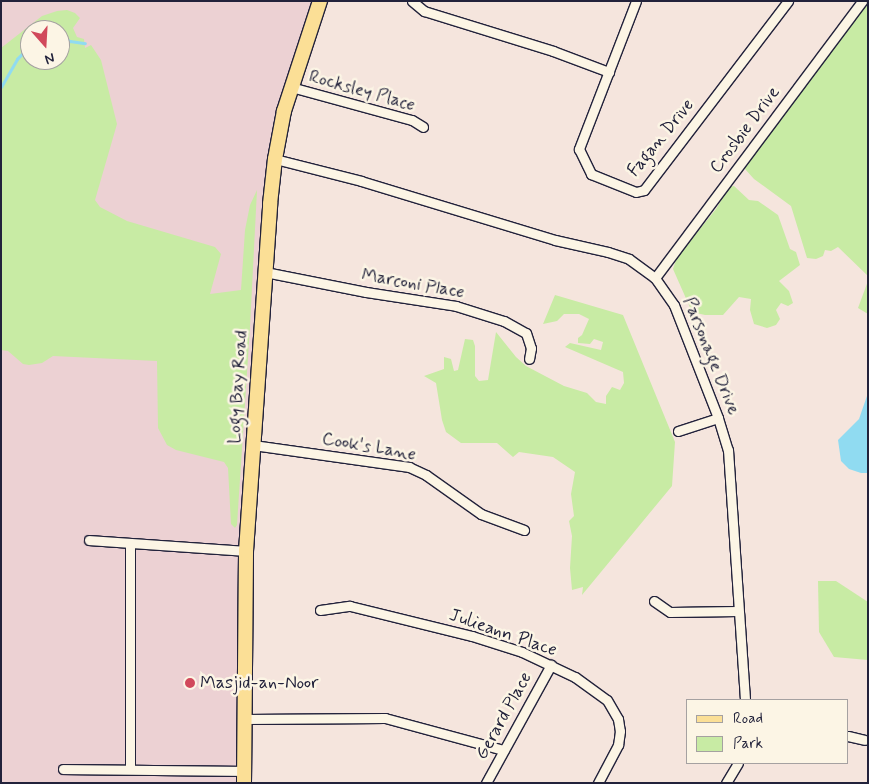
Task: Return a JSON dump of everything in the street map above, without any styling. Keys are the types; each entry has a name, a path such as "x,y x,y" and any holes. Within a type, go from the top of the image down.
{"main road":[{"name":"Logy Bay Road","path":"244,777 246,551 265,272 275,159 290,87 320,1"}],"street":[{"path":"412,1 424,10 553,51 610,72"},
{"name":"Fagan Drive","path":"636,1 580,149 591,174 636,192 644,190 788,1"},
{"name":"Crosbie Drive","path":"655,278 862,1"},
{"name":"Rocksley Place","path":"290,87 412,120 423,127"},
{"name":"Parsonage Drive","path":"275,159 361,181 555,240 608,252 629,259 655,278 674,305 718,418 728,450 745,699"},
{"name":"Marconi Place","path":"265,272 366,292 456,306 504,320 526,333 531,348 529,359"},
{"path":"678,432 718,418"},
{"name":"Cook's Lane","path":"253,446 409,467 426,475 481,514 524,530"},
{"path":"89,540 246,551"},
{"path":"130,542 130,768"},
{"path":"654,601 670,612 738,611"},
{"name":"Julieann Place","path":"320,610 350,606 472,636 522,652 575,677 607,700 618,719 620,731 618,745 598,783"},
{"name":"Gerard Place","path":"486,783 551,665"},
{"path":"245,719 385,718 504,750"},
{"path":"849,736 866,740"},
{"path":"726,783 737,764"},
{"path":"63,769 130,768 244,777"}],"shaded area":[{"path":"1,1 320,1 284,111 253,445 244,783 1,783"}],"green space":[{"path":"868,1 868,276 838,247 831,251 825,250 823,256 816,259 807,258 791,206 754,179 745,169 744,164"},
{"path":"67,10 75,13 80,18 73,28 77,37 84,39 85,48 91,45 101,60 117,124 95,200 100,207 127,221 215,247 221,254 210,294 241,290 245,230 250,205 257,190 250,327 237,525 235,528 231,524 228,468 224,462 176,450 167,445 158,428 157,361 53,356 42,363 29,365 23,364 8,351 1,350 1,48 20,33 20,70 70,70 70,20 37,20 42,16"},
{"path":"734,186 749,200 758,201 778,215 790,249 796,252 800,265 779,281 789,291 793,303 788,306 781,303 776,310 780,319 776,325 767,328 754,324 750,310 751,299 739,297 723,315 705,315 692,312 673,269 677,257 716,209 729,187"},
{"path":"868,281 868,314 858,308"},
{"path":"555,295 623,315 675,442 672,486 582,595 583,587 572,590 570,568 572,536 569,521 574,516 571,494 575,472 553,457 519,452 513,457 497,443 461,443 446,432 442,420 436,383 424,376 444,369 444,357 451,359 454,371 458,370 465,339 473,340 475,346 475,376 479,381 488,380 496,332 516,357 526,366 564,386 587,393 596,402 606,404 606,396 612,387 620,390 624,383 623,372 565,347 570,343 601,350 603,342 594,339 590,344 578,343 578,338 582,335 589,319 579,314 564,314 557,321 543,324"},
{"path":"818,581 836,581 868,602 868,660 834,657 819,632"}],"water":[{"path":"868,393 868,473 861,473 849,469 841,461 838,440 859,419"}],"waterway":[{"path":"70,41 85,43"},
{"path":"1,87 20,56"}],"place":[{"name":"Masjid-an-Noor","path":"190,683"}]}
